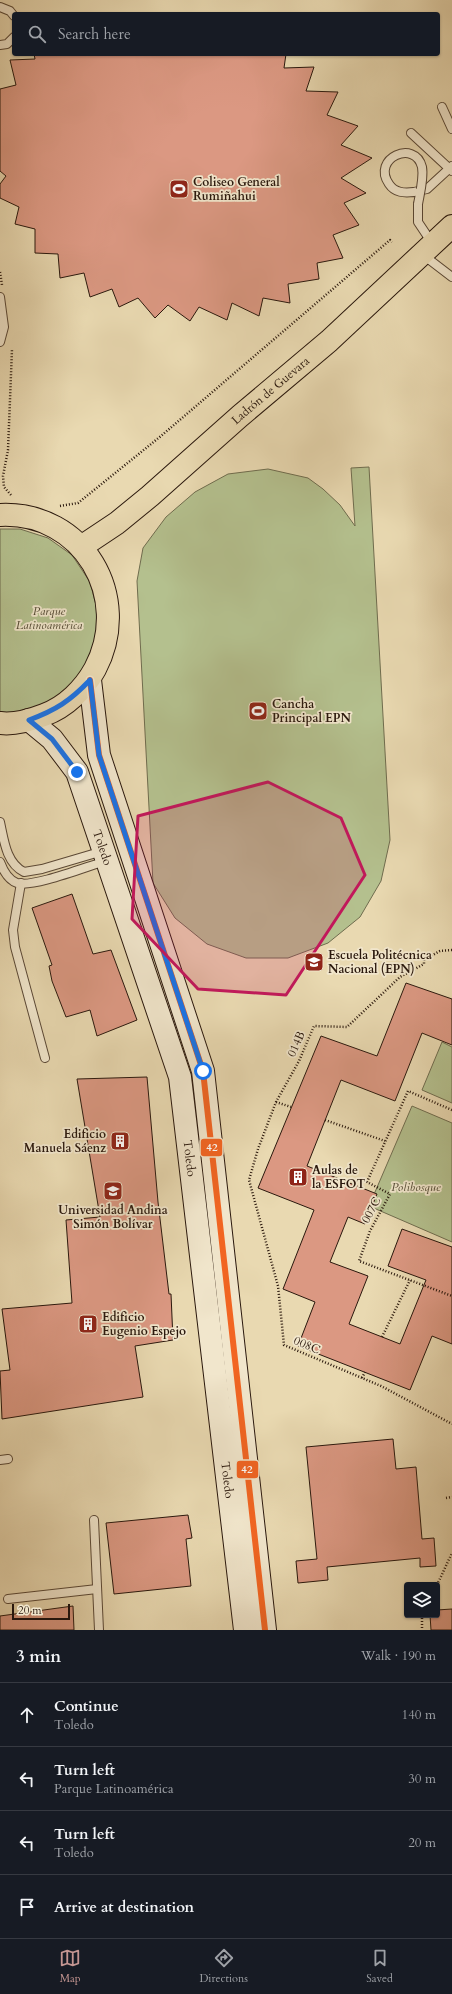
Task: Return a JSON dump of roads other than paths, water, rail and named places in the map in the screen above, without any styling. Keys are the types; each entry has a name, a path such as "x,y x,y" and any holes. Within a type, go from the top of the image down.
{"main road":[{"name":"Ladrón de Guevara","path":"81,547 117,523 150,496 240,416 329,341 452,226"},
{"path":"0,515 31,517 58,528 81,547 98,570 108,597 109,626 103,654 90,680 73,698 58,708 29,720 0,723"}],"street":[{"name":"Toledo","path":"90,680 99,755 203,1071 264,1630"},
{"name":"Toledo","path":"29,720 52,739 77,772 180,1077 245,1630"}],"lane":[{"path":"0,7 10,11 12,14"},
{"path":"0,45 7,44 12,39"},
{"path":"442,107 452,129"},
{"path":"411,133 451,169 427,189 414,192 406,193 394,190 388,183 385,170 388,161 394,154 404,152 414,156 422,166 422,183 418,204 418,222 427,248 452,277"},
{"path":"0,297 4,327 0,342"},
{"path":"0,822 9,856 14,866 24,872 105,855"},
{"path":"0,862 12,880 21,883 34,882 105,855"},
{"path":"21,883 13,930 45,1058"},
{"path":"94,1520 98,1630"},
{"path":"8,1599 97,1589"}],"place":[{"name":"Coliseo General Rumiñahui","path":"179,189"},
{"name":"Cancha Principal EPN","path":"258,711"},
{"name":"Escuela Politécnica Nacional (EPN)","path":"314,962"},
{"name":"Edificio Manuela Sáenz","path":"120,1141"},
{"name":"Aulas de la ESFOT","path":"298,1177"},
{"name":"Universidad Andina Simón Bolívar","path":"113,1191"},
{"name":"Edificio Eugenio Espejo","path":"88,1324"}],"park label":[{"name":"Parque Latinoamérica","path":"49,618"},
{"name":"Polibosque","path":"416,1187"}]}
